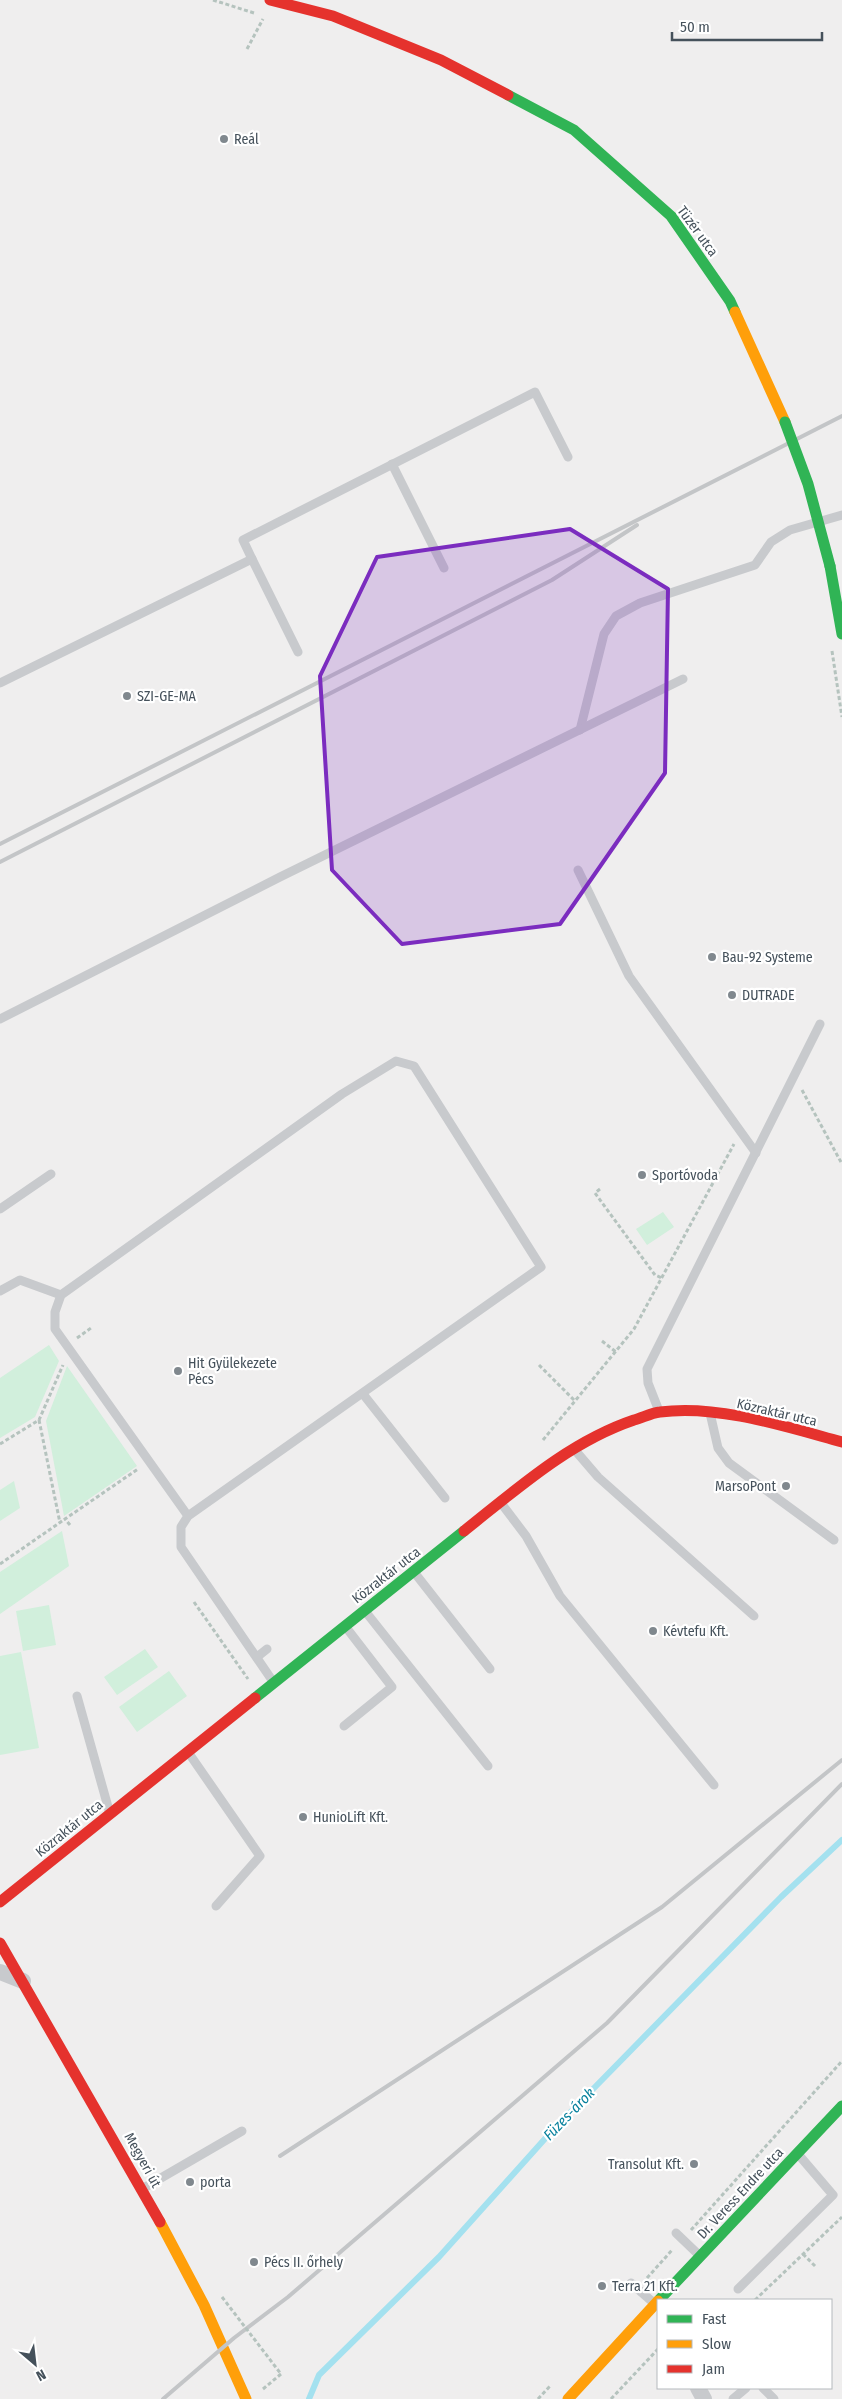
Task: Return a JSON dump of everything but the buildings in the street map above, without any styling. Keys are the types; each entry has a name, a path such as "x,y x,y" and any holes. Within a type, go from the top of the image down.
{"street":[{"name":"Tüzér utca","path":"270,0 333,16 440,60 574,130 671,216 730,301 784,422 808,484 830,566 842,634"},
{"name":"Közraktár utca","path":"0,1902 552,1461 611,1428 659,1412 710,1412 780,1426 842,1442"},
{"name":"Megyeri út","path":"0,1943 142,2189 204,2305 246,2399"},
{"path":"0,1972 23,1981"},
{"name":"Dr. Veress Endre utca","path":"662,2299 700,2256 842,2106"},
{"name":"Dr. Veress Endre utca","path":"568,2399 657,2305"}],"lane":[{"path":"298,652 242,540 535,392 568,457"},
{"path":"392,464 444,568"},
{"path":"580,730 604,634 616,616 640,604 755,565 771,542 790,530 842,515"},
{"path":"0,683 252,559"},
{"path":"0,1019 289,873 683,679"},
{"path":"578,870 629,976 756,1153"},
{"path":"659,1412 648,1383 647,1369 820,1024"},
{"path":"188,1516 55,1329 54,1312 61,1295 342,1094 396,1061 414,1066 541,1267 188,1516 181,1527 181,1547 274,1683"},
{"path":"0,1209 51,1174"},
{"path":"0,1291 20,1280 61,1295"},
{"path":"363,1394 445,1498"},
{"path":"710,1412 718,1448 729,1463 834,1540"},
{"path":"574,1449 598,1477 754,1616"},
{"path":"501,1503 526,1536 560,1596 714,1785"},
{"path":"414,1572 490,1669"},
{"path":"364,1610 488,1766"},
{"path":"344,1726 392,1687 345,1626"},
{"path":"257,1657 267,1649"},
{"path":"77,1696 110,1814"},
{"path":"188,1752 260,1856 216,1906"},
{"path":"142,2189 242,2130"},
{"path":"738,2289 834,2195 798,2153"},
{"path":"676,2233 700,2256"},
{"path":"631,2283 657,2303"},
{"path":"733,2399 745,2389"},
{"path":"765,2389 774,2399"}],"path":[{"path":"247,49 264,16"},
{"path":"794,1077 842,1164"},
{"path":"543,1441 634,1329 740,1131"},
{"path":"600,1189 595,1193 655,1275 663,1278"},
{"path":"602,1341 616,1352"},
{"path":"0,1444 39,1420 65,1362"},
{"path":"539,1365 576,1401"},
{"path":"39,1420 60,1523"},
{"path":"0,1564 149,1461"},
{"path":"65,1519 70,1525"},
{"path":"194,1602 249,1680"},
{"path":"242,1687 264,1668"},
{"path":"756,2299 842,2217"},
{"path":"803,2254 816,2267"},
{"path":"760,2296 764,2299"},
{"path":"222,2297 282,2374 260,2391"},
{"path":"611,2399 657,2350"}],"highlighted area":[{"path":"570,529 668,589 665,773 560,924 402,944 332,870 320,676 377,557"}],"green space":[{"path":"663,1212 674,1227 647,1245 636,1229"},
{"path":"49,1345 59,1361 35,1417 0,1438 0,1378"},
{"path":"67,1366 137,1466 64,1516 46,1421"},
{"path":"14,1481 20,1508 0,1521 0,1490"},
{"path":"62,1531 69,1566 0,1614 0,1572"},
{"path":"49,1605 56,1645 23,1651 16,1611"},
{"path":"145,1649 158,1667 117,1695 104,1677"},
{"path":"21,1652 39,1748 0,1755 0,1656"},
{"path":"169,1671 187,1696 137,1732 119,1707"}],"waterway":[{"name":"Füzes-árok","path":"309,2399 319,2375 439,2257 551,2132 781,1897 842,1840"}],"railway":[{"path":"0,844 842,416"},
{"path":"0,862 552,580 637,525"},
{"path":"280,2156 662,1907 842,1760"},
{"path":"163,2399 234,2338 288,2297 607,2023 842,1784"}],"traffic: fast":[{"path":"508,95 574,130 671,216 730,301 735,312"},
{"path":"785,422 808,484 830,566"},
{"path":"830,566 842,634"},
{"path":"255,1698 464,1531"},
{"path":"660,2299 842,2106"}],"traffic: slow":[{"path":"735,312 785,422"},
{"path":"160,2222 204,2305 246,2399"},
{"path":"568,2399 657,2302"}],"traffic: jam":[{"path":"270,0 333,16 441,60 508,95"},
{"path":"464,1531 544,1468 587,1441 610,1429 657,1413 682,1410 728,1414 752,1418 842,1442"},
{"path":"0,1902 255,1698"},
{"path":"0,1943 160,2222"}],"place":[{"name":"Reál","path":"224,139"},
{"name":"SZI-GE-MA","path":"127,696"},
{"name":"Bau-92 Systeme","path":"712,957"},
{"name":"DUTRADE","path":"732,995"},
{"name":"Sportóvoda","path":"642,1175"},
{"name":"Hit Gyülekezete Pécs","path":"178,1371"},
{"name":"MarsoPont","path":"786,1486"},
{"name":"Kévtefu Kft.","path":"653,1631"},
{"name":"HunioLift Kft.","path":"303,1817"},
{"name":"Transolut Kft.","path":"694,2164"},
{"name":"porta","path":"190,2182"},
{"name":"Pécs II. őrhely","path":"254,2262"},
{"name":"Terra 21 Kft.","path":"602,2286"}]}
